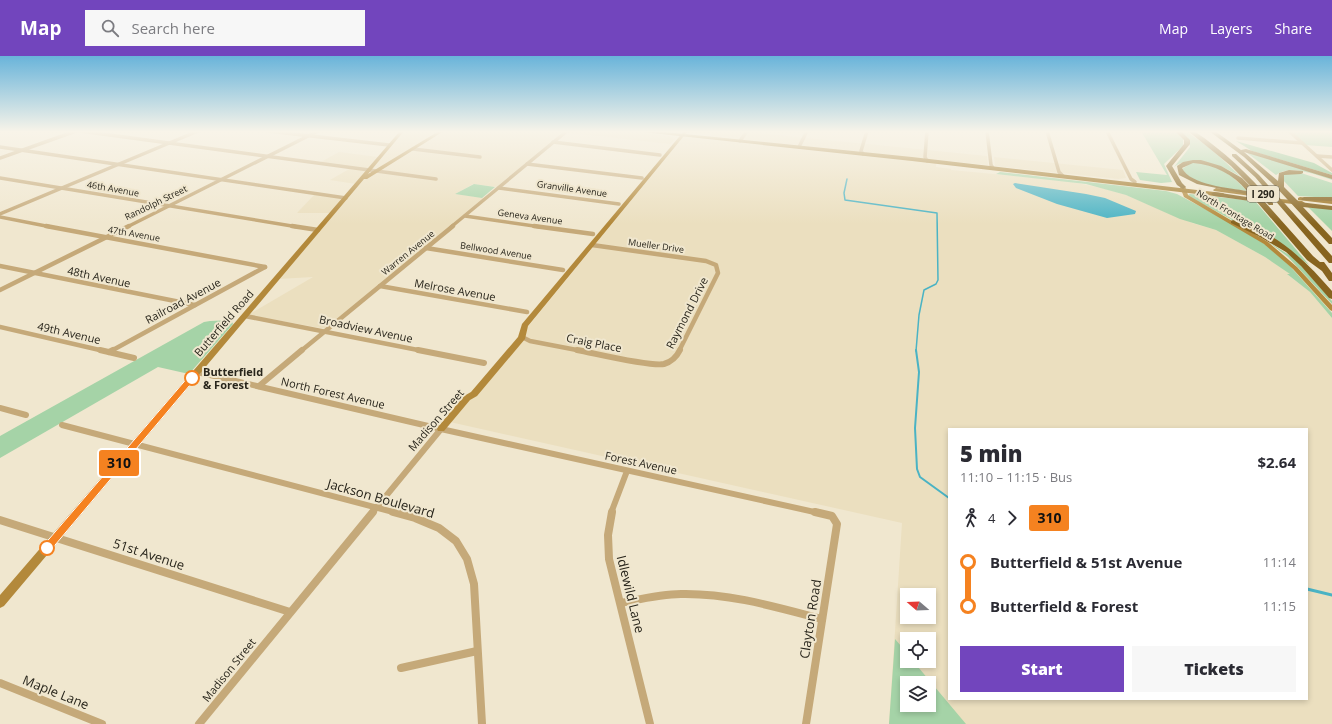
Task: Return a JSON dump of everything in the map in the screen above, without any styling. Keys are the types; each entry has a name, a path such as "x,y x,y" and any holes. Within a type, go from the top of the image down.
{"highway":[{"path":"1172,162 1169,166 1179,184 1184,189"},
{"path":"1196,162 1185,163 1179,167 1180,173 1190,179 1235,194 1325,205 1332,201"},
{"path":"1199,162 1219,167 1232,173 1310,258 1324,269"},
{"name":"I 290","path":"1232,162 1254,184 1332,278"},
{"name":"I 290","path":"1241,162 1257,176 1332,261"},
{"path":"1253,162 1281,186 1332,242"},
{"path":"1281,162 1332,177"},
{"path":"1281,186 1280,175 1289,172 1310,174 1332,181"},
{"path":"1214,194 1255,194"},
{"path":"1304,200 1325,205"},
{"path":"1310,218 1332,232"},
{"path":"1233,222 1293,254 1303,263 1332,296"}],"main road":[{"name":"Butterfield Road","path":"0,603 376,162"},
{"path":"360,181 391,162"},
{"name":"Madison Street","path":"441,429 467,398 474,394 522,337 525,326 660,162"},
{"path":"938,162 1098,180 1135,182 1214,194"},
{"path":"1098,180 1112,183 1235,194"},
{"name":"North Frontage Road","path":"1184,189 1186,196 1233,222 1281,255 1332,309"},
{"path":"1255,194 1304,200"}],"street":[{"path":"106,162 346,198"},
{"path":"0,215 123,162"},
{"name":"Randolph Street","path":"0,290 256,162"},
{"path":"313,162 436,179"},
{"path":"991,162 993,168"},
{"path":"1056,162 1059,172 1063,176"},
{"path":"1123,162 1135,182"},
{"path":"1323,162 1332,170"},
{"path":"527,164 642,178"},
{"name":"Warren Avenue","path":"259,386 527,164"},
{"name":"46th Avenue","path":"0,178 318,230"},
{"name":"Granville Avenue","path":"499,188 619,204"},
{"name":"47th Avenue","path":"0,215 265,267"},
{"name":"Geneva Avenue","path":"465,216 593,234"},
{"name":"Mueller Drive","path":"592,245 706,261 716,265"},
{"name":"Bellwood Avenue","path":"426,248 563,270"},
{"name":"Raymond Drive","path":"664,364 678,356 718,273 716,265"},
{"name":"48th Avenue","path":"0,266 195,305"},
{"name":"Railroad Avenue","path":"109,352 265,267"},
{"name":"Melrose Avenue","path":"380,286 528,312"},
{"name":"Broadview Avenue","path":"245,316 484,364"},
{"name":"49th Avenue","path":"0,327 134,358"},
{"name":"Craig Place","path":"522,337 530,342 645,363 664,364"},
{"name":"North Forest Avenue","path":"197,372 441,429"},
{"path":"0,408 26,415"},
{"name":"Jackson Boulevard","path":"62,425 429,523 452,536 460,544 472,568 482,724"},
{"name":"Forest Avenue","path":"441,429 829,515 835,518"},
{"name":"Madison Street","path":"199,724 441,429"},
{"name":"Idlewild Lane","path":"627,471 614,502 608,534 609,559 650,724"},
{"name":"Clayton Road","path":"806,724 837,524 835,518"},
{"name":"51st Avenue","path":"0,520 290,612"},
{"path":"621,603 650,597 705,594 744,600 822,619"},
{"path":"401,668 477,651"},
{"name":"Maple Lane","path":"0,683 102,724"}],"shaded area":[{"path":"374,162 356,184 330,180 351,168 319,163"},
{"path":"377,162 390,162 376,171 370,170"},
{"path":"391,162 528,162 498,187 473,184 455,194 485,198 326,329 248,315 313,277 278,279 360,181"},
{"path":"663,162 936,162 936,167 951,170 1067,181 1102,188 1126,195 1192,223 1216,230 1265,257 1291,274 1288,275 1310,292 1332,318 1332,724 889,724 902,523 450,422"},
{"path":"959,162 988,162 988,165"},
{"path":"995,162 1045,162 1123,170 1126,178 1118,179 995,166"},
{"path":"315,194 343,198 330,213 297,213"}],"green space":[{"path":"1159,162 1166,162 1164,164 1172,182 1161,183 1140,180 1136,172 1167,175"},
{"path":"1178,162 1188,162 1181,163 1174,167"},
{"path":"1201,162 1225,162 1241,177 1226,169"},
{"path":"1259,162 1280,162 1332,178 1332,180 1296,170 1289,170 1276,175"},
{"path":"1289,162 1314,163 1332,173 1332,175"},
{"path":"1191,163 1199,163 1222,170 1235,179 1247,191 1211,186 1194,180 1182,169"},
{"path":"1000,172 1166,191 1177,194 1231,223 1266,245 1289,265 1332,313 1332,318 1310,292 1287,274 1290,274 1265,257 1216,230 1180,219 1126,195 1086,184 996,174"},
{"path":"1301,173 1332,183 1332,198 1298,196 1282,179 1285,174"},
{"path":"474,184 495,187 482,198 455,194"},
{"path":"1188,195 1255,201 1332,292 1309,265 1293,253 1199,202"},
{"path":"1308,207 1332,209 1332,231"},
{"path":"1267,241 1294,258 1332,301 1332,304 1288,257"},
{"path":"231,320 233,324 189,374 158,367 0,458 0,436 204,322"},
{"path":"895,639 900,645 900,668 919,668 926,676 900,676 900,712 936,712 936,688 966,724 889,724"}],"water":[{"path":"1015,183 1105,198 1136,211 1135,214 1107,218 1057,204 1016,188 1013,184"}],"waterway":[{"path":"847,179 844,193 845,200 937,213 938,280 936,284 924,290 919,315 916,350"},
{"path":"916,350 919,372 915,428 917,469 920,477 948,497"},
{"path":"1308,589 1332,595"}],"bus line":[{"name":"310","path":"47,548 192,378"}],"place":[{"name":"Butterfield & Forest","path":"192,378"}]}
